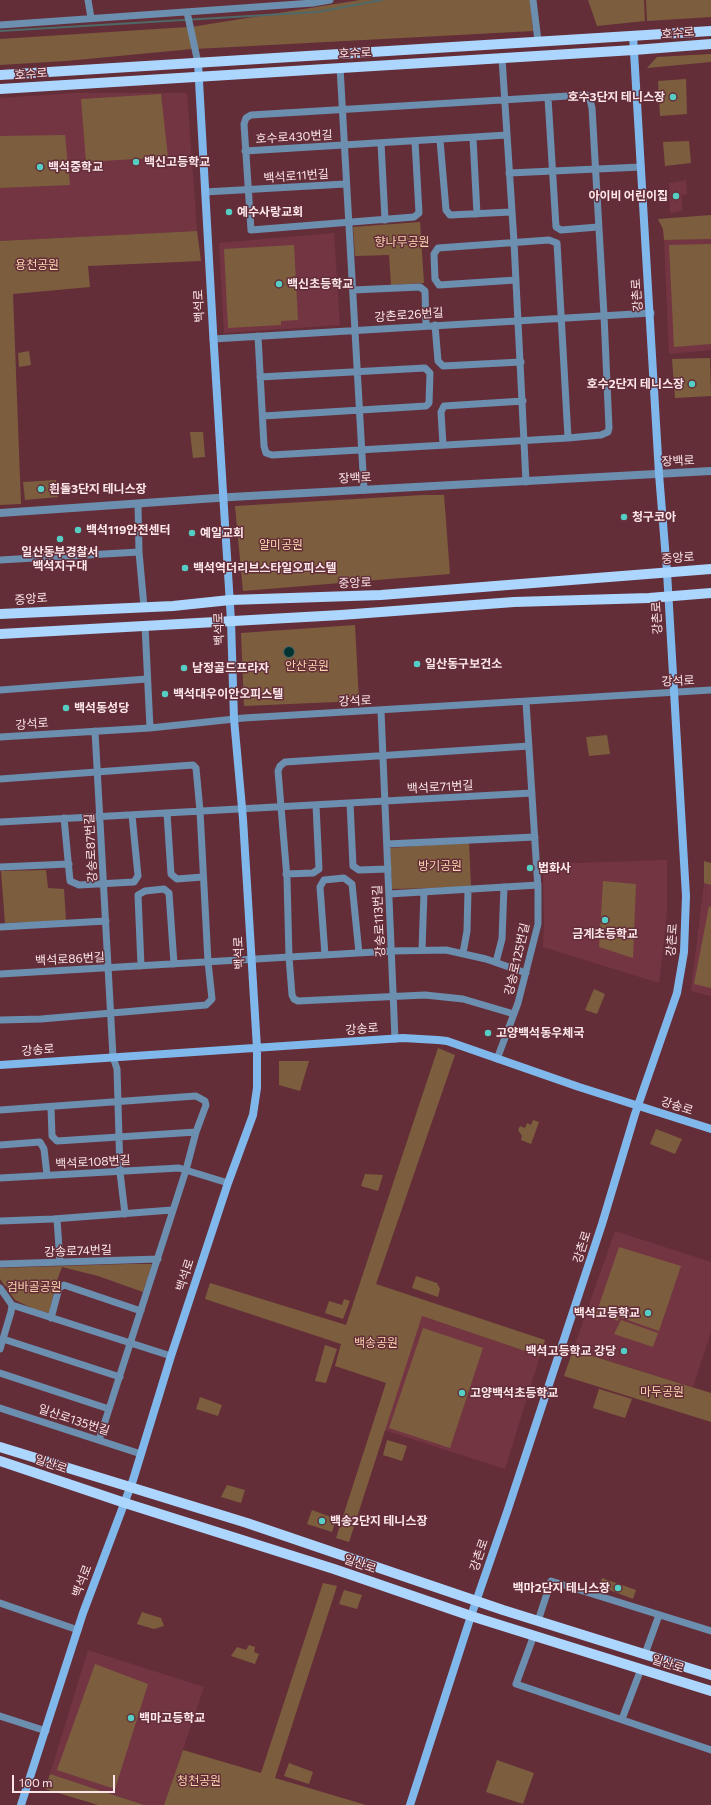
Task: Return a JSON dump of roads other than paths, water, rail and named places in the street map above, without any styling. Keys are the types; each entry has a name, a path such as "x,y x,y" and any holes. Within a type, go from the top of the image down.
{"main road":[{"name":"호수로","path":"0,75 711,31"},
{"name":"강촌로","path":"410,1805 476,1600 602,1224 638,1106 677,993 684,952 686,896 633,36"},
{"name":"호수로","path":"0,89 711,44"},
{"name":"백석로","path":"22,1805 78,1630 141,1454 171,1356 228,1183 253,1114 257,1088 257,1048 242,809 234,719 230,600 213,339 198,63"},
{"name":"중앙로","path":"0,614 144,607 230,600 381,595 711,569"},
{"path":"0,634 349,614 514,602 668,597 711,593"},
{"name":"강송로","path":"0,1065 395,1039 447,1042 711,1129"},
{"name":"일산로","path":"0,1447 254,1525 476,1600 711,1675"},
{"name":"일산로","path":"0,1461 124,1503 334,1569 471,1616 711,1691"}],"street":[{"path":"88,0 91,18"},
{"path":"0,25 91,18 188,14 330,0"},
{"path":"533,0 538,41"},
{"path":"188,14 198,63"},
{"path":"502,58 514,242 526,482"},
{"name":"호수로430번길","path":"340,67 345,184 356,330 364,490"},
{"name":"호수로430번길","path":"246,118 251,115 585,95 589,96 592,108 594,169"},
{"path":"548,98 556,227 561,230 598,230"},
{"name":"백석로11번길","path":"246,118 244,124 248,190"},
{"name":"호수로430번길","path":"245,150 343,146 507,136"},
{"path":"473,138 477,214"},
{"path":"440,140 446,210 450,215 511,212"},
{"path":"248,190 251,230 414,217 419,213 415,141"},
{"path":"381,143 385,220"},
{"path":"509,173 641,167"},
{"path":"258,336 264,446 266,453 272,455 568,438 601,435 608,432 604,315 594,169"},
{"name":"백석로11번길","path":"205,192 345,184"},
{"path":"516,280 439,285 435,279 434,254 438,248 549,240 557,243 568,438"},
{"path":"353,290 420,287 425,291 426,325"},
{"name":"강촌로26번길","path":"213,339 426,325 650,313"},
{"path":"435,325 438,361 443,366 520,362"},
{"path":"260,377 425,368 430,373 429,403 426,406 262,416"},
{"path":"443,445 441,412 444,406 523,401"},
{"name":"장백로","path":"0,513 224,498 711,471"},
{"path":"138,504 139,552 144,607"},
{"path":"0,560 139,552"},
{"path":"145,625 150,728"},
{"path":"0,690 147,679"},
{"name":"강석로","path":"0,737 150,728 234,719 526,702 674,691 711,690"},
{"name":"강송로125번길","path":"497,1059 514,1014 538,924 538,885 526,702"},
{"name":"강송로113번길","path":"381,711 395,1039"},
{"name":"강송로87번길","path":"95,731 113,1057 117,1070 119,1102 120,1172 125,1214"},
{"path":"394,996 298,1001 292,995 286,876 278,771 280,766 285,762 456,752 529,746"},
{"path":"0,779 193,766 196,768 200,812 208,962 212,999 206,1005 41,1019 0,1020"},
{"name":"백석로71번길","path":"0,822 532,793"},
{"path":"350,803 353,866 359,870 388,869"},
{"path":"286,876 313,873 320,869 316,805"},
{"path":"167,813 171,874 176,879 203,878"},
{"path":"64,818 70,881 79,885 134,882 138,876 132,815"},
{"path":"387,844 535,837"},
{"path":"0,867 69,864"},
{"path":"325,955 320,887 324,880 344,878 352,884 359,953"},
{"path":"389,894 538,885"},
{"path":"496,962 502,939 504,887"},
{"path":"141,966 138,895 145,890 164,889 169,893 174,964"},
{"path":"462,953 467,931 468,890"},
{"path":"422,950 424,892"},
{"path":"0,927 106,921"},
{"name":"백석로86번길","path":"0,974 422,950 446,950 462,953 496,962 526,973"},
{"name":"강송로125번길","path":"394,996 424,995 462,999 514,1014"},
{"path":"0,1110 196,1096 205,1102 206,1105 196,1132 186,1170 172,1210 158,1259 99,1440"},
{"path":"48,1107 52,1136 57,1141 196,1132"},
{"path":"0,1145 40,1142 44,1149 47,1175"},
{"name":"백석로108번길","path":"0,1178 179,1168 228,1183"},
{"path":"0,1222 172,1210"},
{"path":"55,1219 60,1262"},
{"name":"강송로74번길","path":"0,1264 158,1259"},
{"path":"51,1318 59,1288 64,1285 141,1311"},
{"path":"0,1288 12,1305 171,1356"},
{"path":"0,1349 12,1305"},
{"path":"3,1339 120,1377"},
{"name":"일산로135번길","path":"0,1373 109,1409"},
{"name":"일산로135번길","path":"0,1408 141,1454"},
{"path":"538,1620 551,1581 711,1631"},
{"path":"0,1604 78,1630"},
{"path":"646,1654 660,1615"},
{"path":"534,1635 516,1684 711,1750"},
{"path":"622,1719 641,1669"},
{"path":"0,1716 46,1731"}],"water":[{"path":"289,646 293,648 295,652 293,656 289,658 285,656 283,652 285,648"}],"waterway":[{"path":"0,31 317,12 382,0"}],"place":[{"name":"호수3단지 테니스장","path":"673,97"},
{"name":"백신고등학교","path":"136,162"},
{"name":"백석중학교","path":"40,167"},
{"name":"아이비 어린이집","path":"676,196"},
{"name":"예수사랑교회","path":"229,212"},
{"name":"백신초등학교","path":"279,284"},
{"name":"호수2단지 테니스장","path":"692,384"},
{"name":"흰돌3단지 테니스장","path":"41,489"},
{"name":"청구코아","path":"624,517"},
{"name":"백석119안전센터","path":"78,530"},
{"name":"예일교회","path":"192,533"},
{"name":"일산동부경찰서 백석지구대","path":"60,539"},
{"name":"백석역더리브스타일오피스텔","path":"185,568"},
{"name":"일산동구보건소","path":"417,664"},
{"name":"남정골드프라자","path":"184,668"},
{"name":"백석대우이안오피스텔","path":"165,694"},
{"name":"백석동성당","path":"66,708"},
{"name":"법화사","path":"530,868"},
{"name":"금계초등학교","path":"605,920"},
{"name":"고양백석동우체국","path":"488,1033"},
{"name":"백석고등학교","path":"648,1313"},
{"name":"백석고등학교 강당","path":"624,1351"},
{"name":"고양백석초등학교","path":"462,1393"},
{"name":"백송2단지 테니스장","path":"322,1521"},
{"name":"백마2단지 테니스장","path":"618,1588"},
{"name":"백마고등학교","path":"131,1718"}],"park label":[{"name":"향나무공원","path":"402,242"},
{"name":"용천공원","path":"37,265"},
{"name":"얄미공원","path":"281,545"},
{"name":"안산공원","path":"307,666"},
{"name":"방기공원","path":"440,866"},
{"name":"검바골공원","path":"34,1287"},
{"name":"백송공원","path":"376,1343"},
{"name":"마두공원","path":"662,1392"},
{"name":"청천공원","path":"199,1781"}]}
